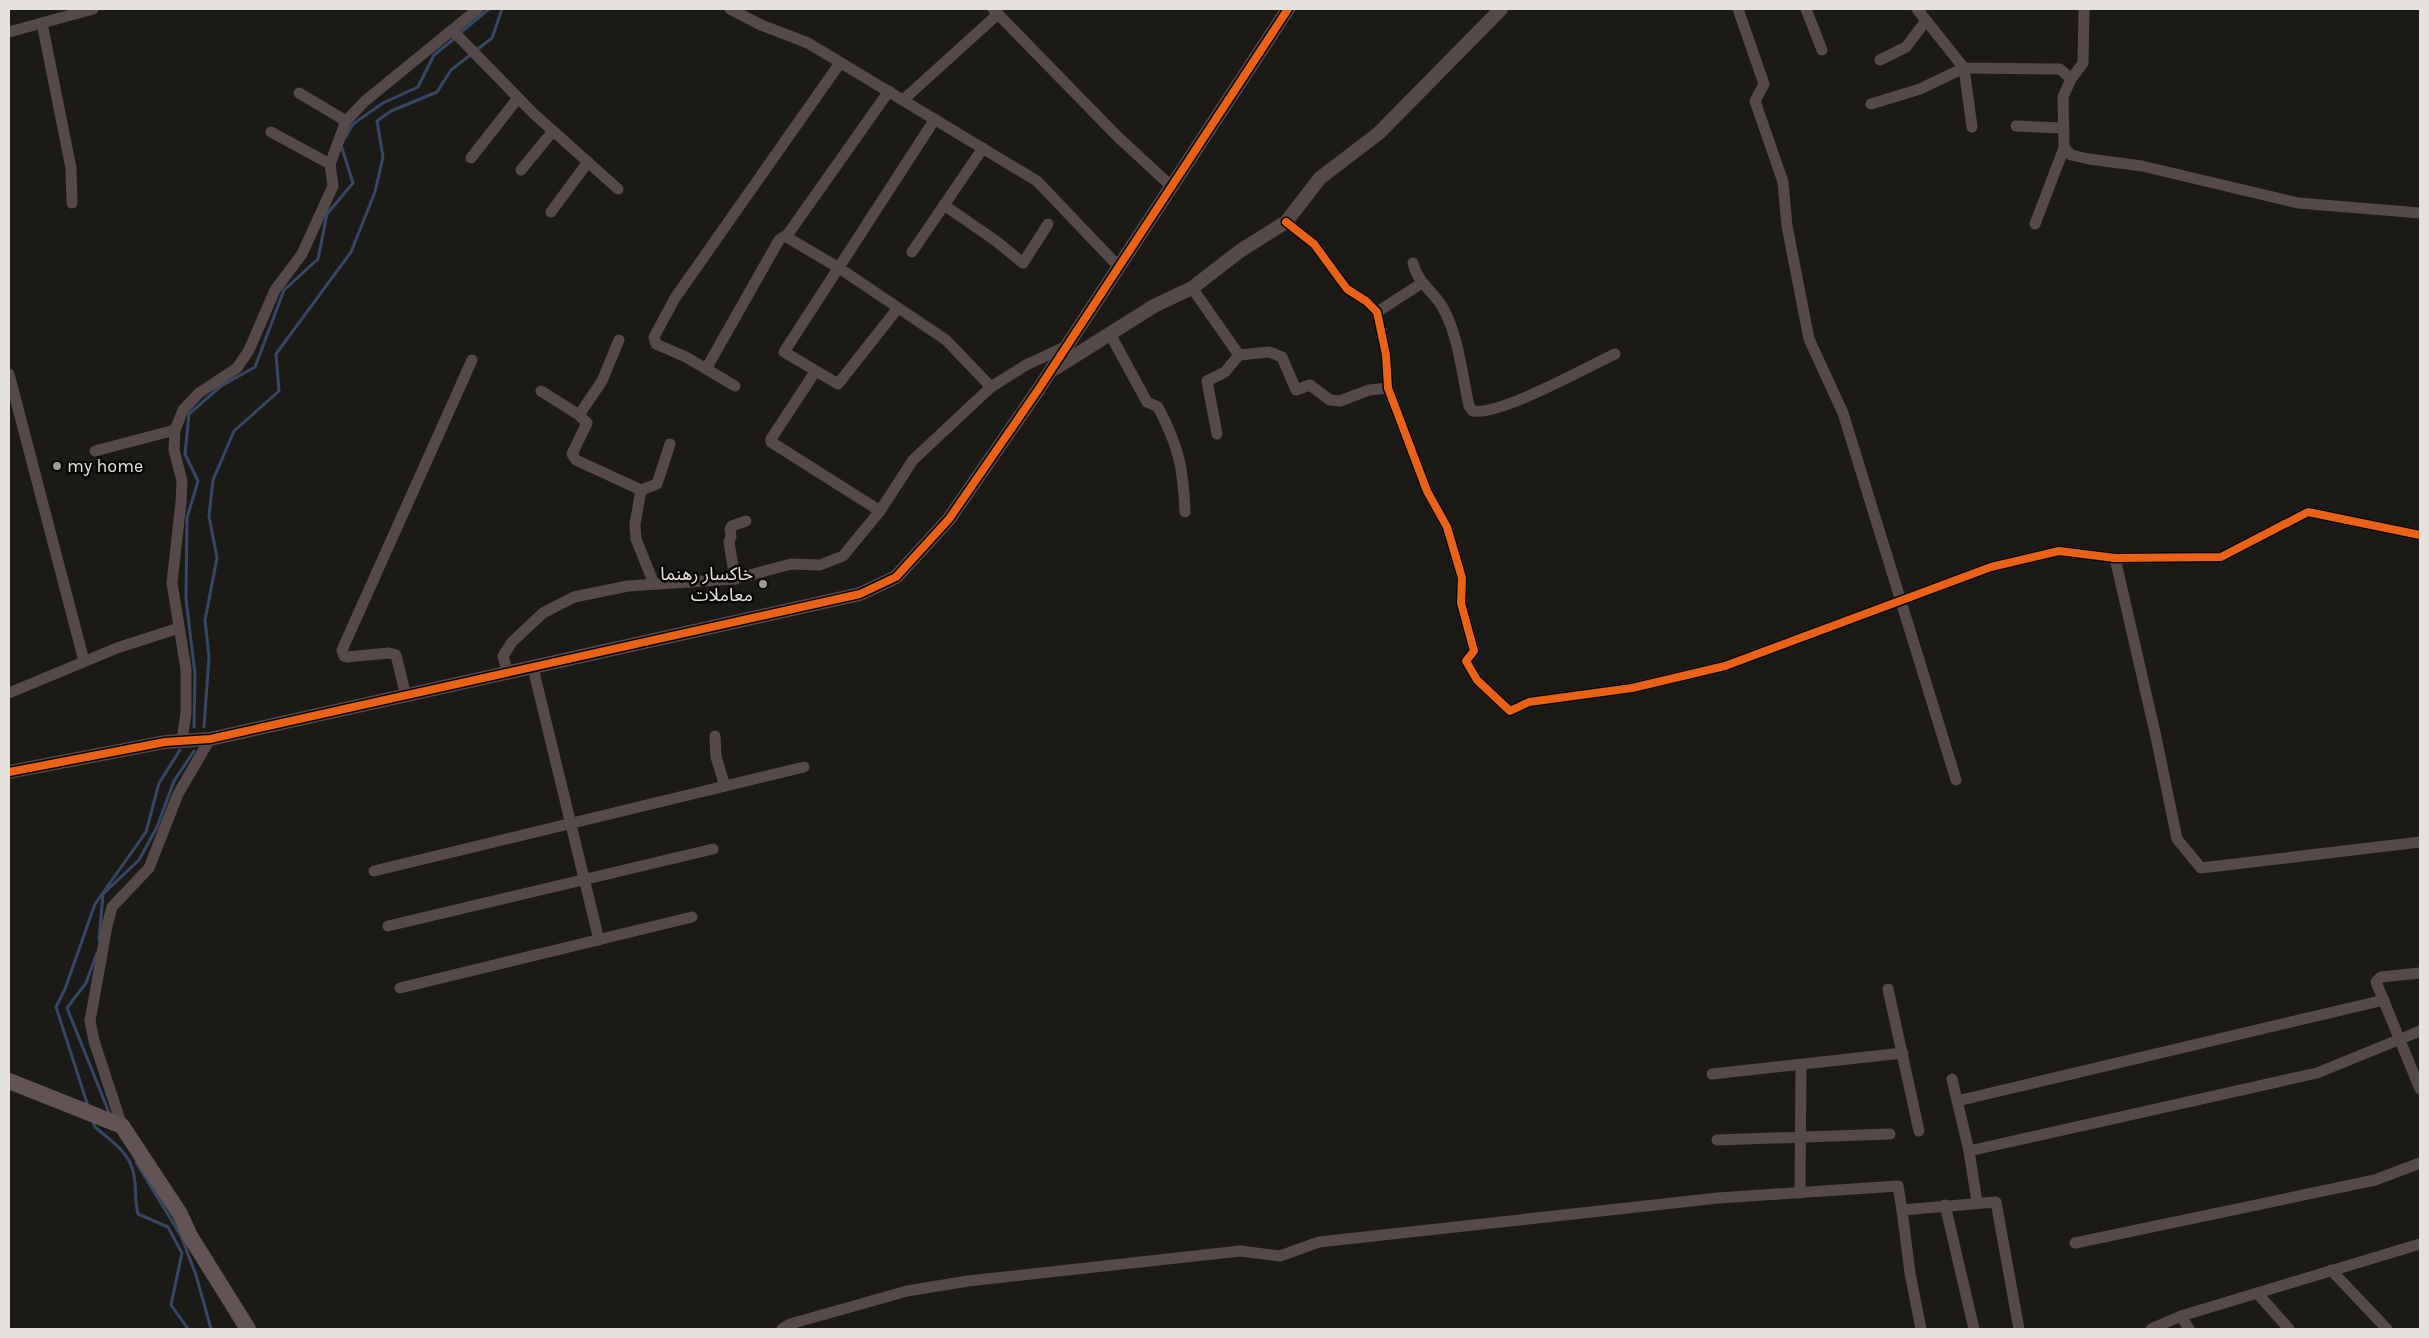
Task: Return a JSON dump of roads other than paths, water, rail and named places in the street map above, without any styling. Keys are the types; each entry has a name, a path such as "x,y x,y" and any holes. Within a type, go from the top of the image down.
{"main road":[{"path":"9,1081 119,1125 180,1214 190,1236 248,1329"}],"street":[{"path":"9,32 42,23 60,13 93,9"},
{"path":"182,740 186,712 186,669 172,583 182,481 174,450 175,430 183,410 199,393 237,368 249,350 275,290 302,254 333,186 330,164 346,121 365,101 478,9"},
{"path":"732,9 761,25 808,43 1037,180 1119,267"},
{"path":"9,772 182,740 210,739 508,674 860,594 896,577 949,520 1067,346 1288,9"},
{"path":"1050,371 1154,306 1192,288 1240,251 1286,222 1320,178 1380,133 1501,9"},
{"path":"1738,9 1764,84 1755,101 1783,182 1787,226 1808,339 1843,413 1956,780"},
{"path":"1806,9 1822,50"},
{"path":"1917,9 1925,22 1964,68 1972,127"},
{"path":"2035,224 2064,148 2063,97 2071,79 2083,63 2084,9"},
{"path":"903,100 995,11 1117,136 1172,186"},
{"path":"1880,60 1906,47 1925,22"},
{"path":"42,23 71,168 72,203"},
{"path":"452,30 518,98 618,189"},
{"path":"735,386 656,344 654,337 675,298 840,63"},
{"path":"1871,104 1920,89 1964,68 2060,69 2071,79"},
{"path":"706,369 780,240 788,234 889,91"},
{"path":"299,92 346,121"},
{"path":"471,158 518,98"},
{"path":"898,308 838,384 785,354 784,350 935,119"},
{"path":"2016,126 2064,128"},
{"path":"521,170 554,131"},
{"path":"271,132 330,164"},
{"path":"912,252 983,148"},
{"path":"2064,148 2071,155 2142,166 2298,203 2420,213"},
{"path":"551,212 588,162"},
{"path":"944,205 996,241 1023,263 1048,224"},
{"path":"1286,222 1314,244 1347,289 1366,301 1377,312 1386,355 1388,388 1426,492 1446,527 1462,578 1460,604 1474,651 1466,661 1477,680 1510,711 1529,702 1632,688 1725,666 1991,567 2059,551 2115,558 2221,557 2308,512 2420,535"},
{"path":"788,234 790,239 839,268 946,340 991,387"},
{"path":"1413,263 1422,283 1443,308 1454,337 1469,406 1473,411 1479,412 1505,405 1615,354"},
{"path":"1377,312 1422,283"},
{"path":"1192,288 1239,355"},
{"path":"1110,334 1146,402 1158,407 1170,432 1182,464 1185,512"},
{"path":"579,415 602,381 619,340"},
{"path":"508,674 503,656 512,642 543,613 574,597 628,586 735,580 791,564 820,565 843,556 880,511 913,460 991,387 1026,365 1067,346"},
{"path":"1217,434 1207,381 1225,372 1239,355 1270,352 1282,357 1296,390 1310,385 1330,400 1340,401 1369,390 1388,388"},
{"path":"406,696 399,660 396,655 389,653 347,657 344,656 342,650 472,360"},
{"path":"816,372 771,439 771,442 880,511"},
{"path":"9,374 84,661"},
{"path":"541,391 579,415 587,425 572,454 573,457 641,490 655,486 670,444"},
{"path":"95,451 175,430"},
{"path":"641,490 635,524 636,539 654,584"},
{"path":"735,580 728,542 731,537 730,530 732,526 746,522"},
{"path":"2115,558 2177,839 2201,868 2420,842"},
{"path":"9,693 84,661 179,628"},
{"path":"533,668 599,940"},
{"path":"715,736 716,758 725,786"},
{"path":"119,1125 94,1041 90,1021 107,926 112,908 149,868 178,794 210,739"},
{"path":"374,870 804,767"},
{"path":"388,926 713,849"},
{"path":"400,988 692,917"},
{"path":"2420,973 2381,977 2376,982 2420,1089"},
{"path":"1888,989 1919,1131"},
{"path":"1957,1100 2384,1000"},
{"path":"1969,1151 2317,1073 2400,1037 2420,1031"},
{"path":"1712,1074 1903,1053"},
{"path":"1800,1193 1801,1065"},
{"path":"1952,1079 1969,1151 1977,1202"},
{"path":"1717,1140 1890,1134"},
{"path":"2075,1243 2375,1180 2420,1163"},
{"path":"782,1329 790,1324 907,1291 968,1281 1240,1251 1280,1256 1319,1242 1582,1212 1718,1198 1898,1186 1910,1272 1921,1329"},
{"path":"1902,1210 1977,1202 1996,1202 2019,1329"},
{"path":"1945,1205 1974,1329"},
{"path":"2151,1329 2181,1316 2420,1244"},
{"path":"2331,1270 2387,1329"},
{"path":"2257,1293 2290,1329"},
{"path":"2181,1316 2189,1329"}],"waterway":[{"path":"459,34 489,9"},
{"path":"204,727 209,657 205,620 217,558 209,516 213,480 234,431 279,391 276,354 351,252 375,192 383,157 377,121 391,111 437,92 451,70 492,38 502,9"},
{"path":"345,138 353,124 383,103 418,87 434,55 455,38"},
{"path":"194,727 195,674 186,599 187,518 198,481 185,454 189,414 221,386 255,367 284,290 318,259 327,214 353,183 341,145"},
{"path":"88,1106 56,1007 65,989 95,904 146,832 159,783 180,750"},
{"path":"99,940 103,894 139,860 157,827 174,781 194,751"},
{"path":"97,953 86,983 67,1008 110,1115"},
{"path":"93,1122 95,1127 123,1152 131,1164 138,1214 168,1227 182,1253 171,1305 188,1329"},
{"path":"136,1162 181,1236 196,1275 211,1329"}],"place":[{"name":"my home","path":"57,466"},
{"name":"خاکسار رهنما معاملات","path":"763,584"}]}
